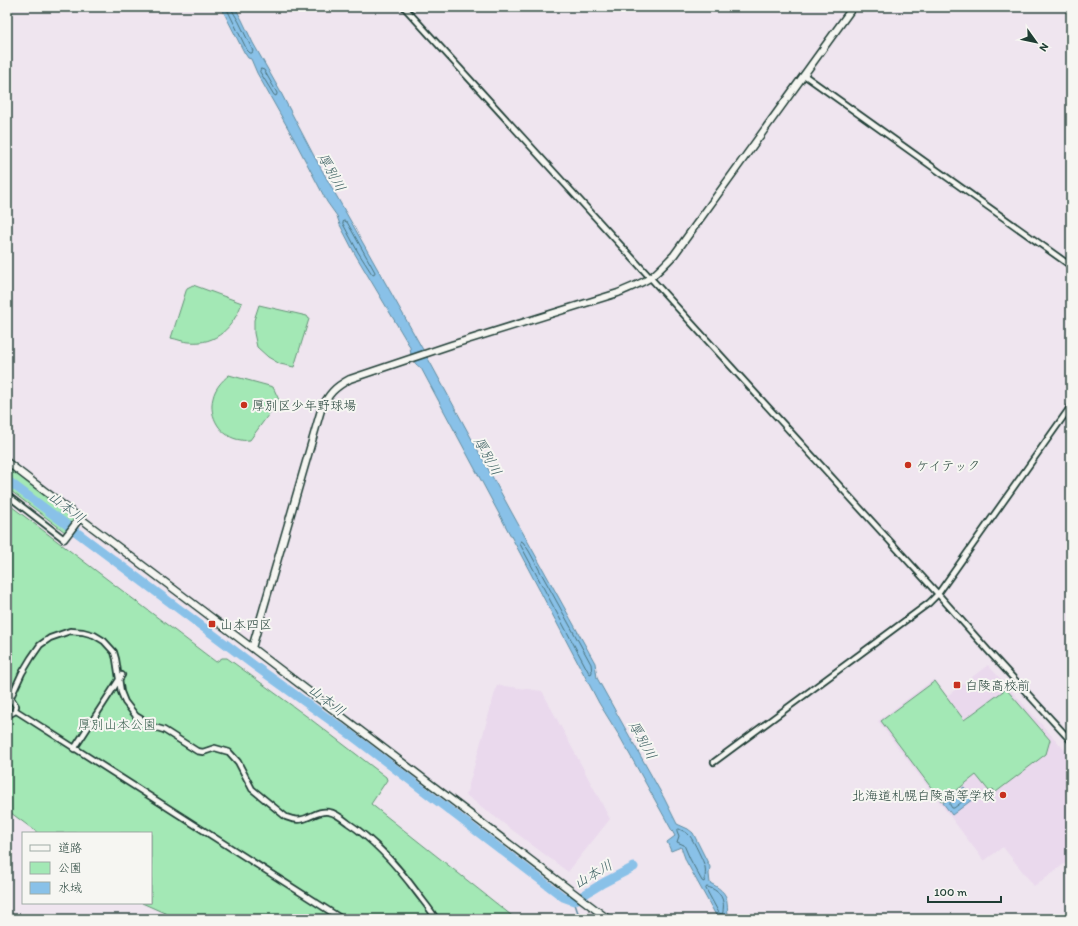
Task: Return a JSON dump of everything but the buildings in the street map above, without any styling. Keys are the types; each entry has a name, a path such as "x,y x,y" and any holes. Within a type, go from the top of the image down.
{"street":[{"path":"404,7 1071,741"},
{"path":"252,648 321,410 326,398 333,390 350,378 618,293 650,278 674,255 853,7"},
{"path":"804,75 1071,266"},
{"path":"714,762 929,603 938,594 1071,406"},
{"path":"7,462 608,919"},
{"path":"7,495 65,537 80,518"},
{"path":"15,710 15,703 9,699 22,673 40,645 50,638 70,631 94,635 104,641 114,652 121,692 125,702 136,716 154,727 164,730 197,751 203,752 215,748 229,752 238,762 252,789 286,817 292,820 300,820 317,814 330,812 338,816 358,830 379,848 406,877 436,919"},
{"path":"74,748 122,674"},
{"path":"15,710 342,919"},
{"path":"7,714 12,713 15,710"}],"shaded area":[{"name":"北海道札幌白陵高等学校","path":"988,665 1071,757 1071,859 1034,886 1003,847 984,861 878,721 934,679 947,696"},
{"path":"497,685 542,691 610,819 568,872 466,795"}],"green space":[{"path":"193,285 242,303 229,327 223,333 208,341 187,342 171,338 187,288"},
{"path":"259,305 307,316 309,319 294,367 280,364 268,357 257,347 254,333 254,320"},
{"name":"厚別区少年野球場","path":"229,375 273,387 279,400 250,440 242,440 227,435 222,431 214,419 212,405 215,391"},
{"path":"7,464 77,516 65,532 7,488"},
{"name":"厚別山本公園","path":"7,503 216,662 222,658 227,658 386,777 387,780 371,804 516,919 178,919 144,904 152,904 152,832 37,832 7,810"},
{"path":"935,681 964,720 1006,689 1050,740 1046,754 996,792 993,789 989,791 976,775 942,802 881,721"}],"water":[{"path":"221,7 235,7 314,156 431,364 595,663 597,678 677,824 693,833 710,867 710,883 719,888 727,899 729,919 718,919 686,861 681,847 671,851 667,842 675,836 620,737 599,703 421,368 412,359 409,345 355,254 337,216 327,202 257,73 251,59 248,58 244,52"},
{"path":"964,787 973,799 952,815 943,803"}],"waterway":[{"name":"山本川","path":"7,480 255,666 351,735 563,897 574,901 603,883 634,867"},
{"path":"574,901 578,913 590,919"}],"place":[{"name":"厚別区少年野球場","path":"244,405"},
{"name":"ケイテック","path":"908,465"},
{"name":"山本四区","path":"212,624"},
{"name":"白陵高校前","path":"957,685"},
{"name":"北海道札幌白陵高等学校","path":"1003,795"}],"water label":[{"name":"厚別川","path":"332,172"},
{"name":"厚別川","path":"488,456"},
{"name":"厚別川","path":"643,740"}]}
